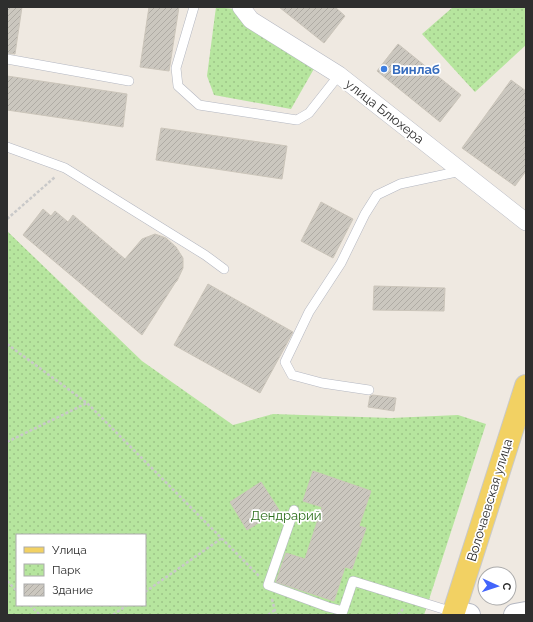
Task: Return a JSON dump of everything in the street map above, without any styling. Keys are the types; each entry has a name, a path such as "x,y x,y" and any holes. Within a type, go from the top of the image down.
{"main road":[{"name":"Волочаевская улица","path":"458,614 514,432 526,386"},
{"path":"515,615 526,613"}],"street":[{"name":"улица Блюхера","path":"241,7 251,20 339,75 526,222"}],"lane":[{"path":"193,7 176,68 178,86 199,105 297,120 309,113 339,75"},
{"path":"7,59 129,81"},
{"path":"7,147 65,168 205,255 224,269"},
{"path":"369,390 322,383 292,375 285,362 309,312 340,263 365,214 377,195 400,184 461,171"},
{"path":"294,510 268,585 343,611 354,581 458,614"}],"path":[{"path":"7,220 65,168"},
{"path":"7,344 87,404 222,538 268,585 276,615"},
{"path":"7,442 87,404"},
{"path":"146,591 222,538"},
{"path":"7,581 16,590"},
{"path":"31,606 40,615"},
{"path":"113,615 126,606"},
{"path":"268,615 275,610"}],"green space":[{"path":"216,7 243,10 315,67 291,109 214,95 207,76"},
{"path":"453,7 526,7 526,45 475,92 422,34"},
{"name":"Дендрарий","path":"7,231 142,361 233,425 273,414 391,418 458,415 486,424 424,615 7,615"}],"building":[{"path":"7,7 22,7 15,54 7,53"},
{"path":"149,7 179,7 169,71 140,67"},
{"path":"279,7 335,7 345,16 324,43"},
{"path":"398,44 461,95 440,122 377,71"},
{"path":"7,76 127,94 123,127 7,110"},
{"path":"511,80 526,91 526,171 515,186 462,148"},
{"path":"161,128 287,146 282,179 156,160"},
{"path":"321,202 353,219 333,258 301,241"},
{"path":"43,209 51,216 55,211 68,222 73,215 125,259 142,239 155,234 166,238 176,247 183,258 183,268 177,281 142,335 23,235"},
{"path":"208,284 293,332 260,393 174,345"},
{"path":"374,286 445,288 444,311 373,310"},
{"path":"373,395 396,398 394,411 368,407 370,396"},
{"path":"313,471 371,491 359,526 366,528 352,569 345,567 334,601 276,582 286,553 305,559 322,507 303,501"},
{"path":"261,482 279,510 247,530 230,502"}],"place":[{"name":"Винлаб","path":"384,69"}]}
